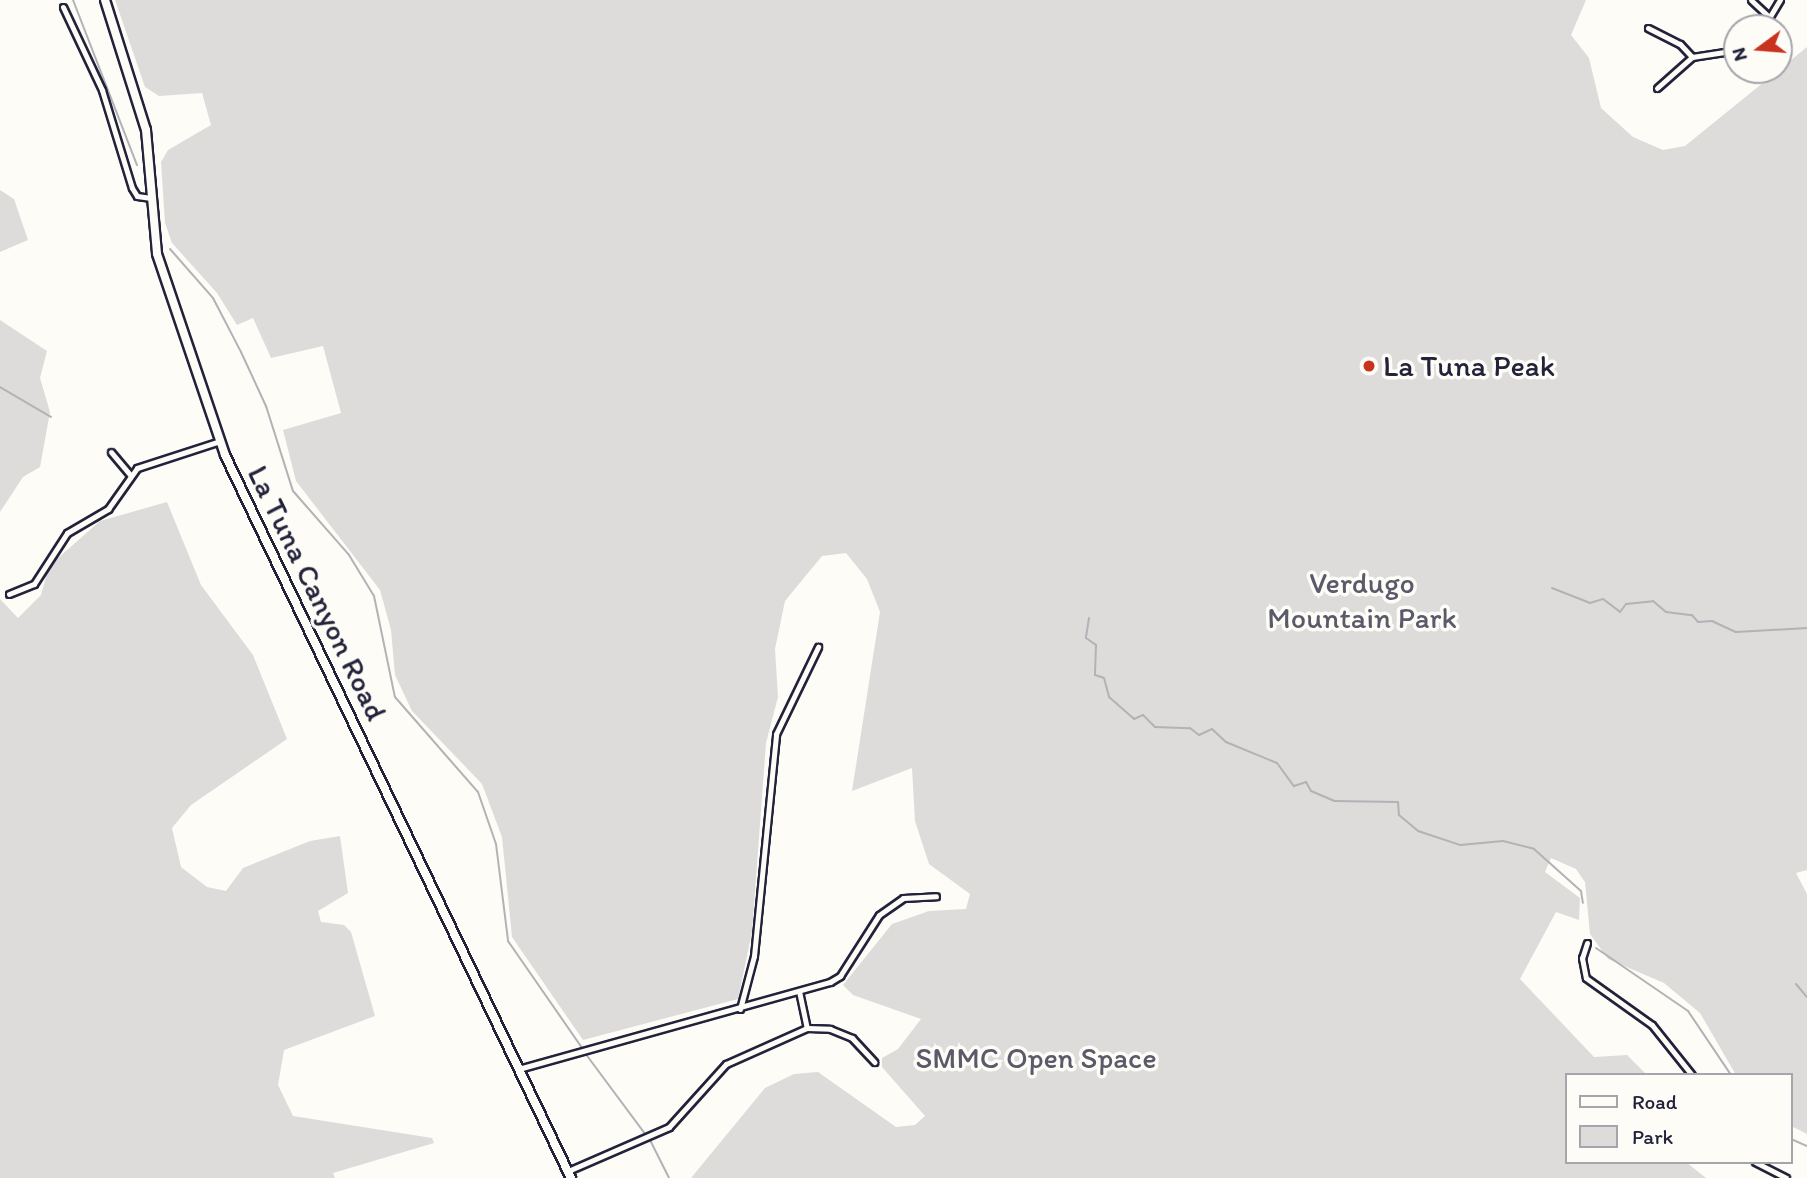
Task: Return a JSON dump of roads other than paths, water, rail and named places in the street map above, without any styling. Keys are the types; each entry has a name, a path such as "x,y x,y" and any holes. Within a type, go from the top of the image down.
{"main road":[{"name":"La Tuna Canyon Road","path":"105,0 146,130 157,254 219,441 522,1068 570,1174"}],"street":[{"path":"1751,0 1766,14"},
{"path":"63,7 102,90 132,188 150,198"},
{"path":"1648,28 1680,44 1692,57"},
{"path":"1657,88 1692,57 1723,52"},
{"path":"9,594 34,584 66,533 108,509 130,475 147,461 219,441"},
{"path":"111,452 130,475"},
{"path":"740,1009 754,956 776,734 818,647"},
{"path":"522,1068 740,1009 840,976 878,915 903,898 936,896"},
{"path":"1587,943 1582,958 1586,978 1652,1025 1690,1073"},
{"path":"799,991 807,1028"},
{"path":"570,1174 647,1137 684,1114 726,1063 807,1028 831,1029 852,1038 874,1062"},
{"path":"1759,1164 1786,1178"}],"waterway":[{"path":"73,0 137,165"},
{"path":"170,249 213,298 241,352 266,406 293,491 349,555 374,596 395,697 478,792 496,844 508,941 582,1048"},
{"path":"0,387 51,417"},
{"path":"1552,588 1590,603 1603,599 1620,612 1626,604 1653,601 1666,612 1692,615 1698,622 1712,621 1736,632 1807,628"},
{"path":"1089,618 1086,638 1096,645 1095,675 1104,678 1109,697 1134,719 1143,715 1155,727 1190,728 1199,735 1212,729 1226,742 1277,763 1294,786 1306,782 1311,791 1334,801 1398,802 1399,815 1418,831 1460,845 1503,841 1534,849 1581,891 1583,903"},
{"path":"1596,948 1688,1011 1730,1073"},
{"path":"1796,984 1807,997"},
{"path":"585,1053 651,1142 669,1178"},
{"path":"1793,1140 1807,1146"}],"place":[{"name":"La Tuna Peak","path":"1369,366"}],"park label":[{"name":"Verdugo Mountain Park","path":"1362,600"},
{"name":"SMMC Open Space","path":"1036,1058"}]}
